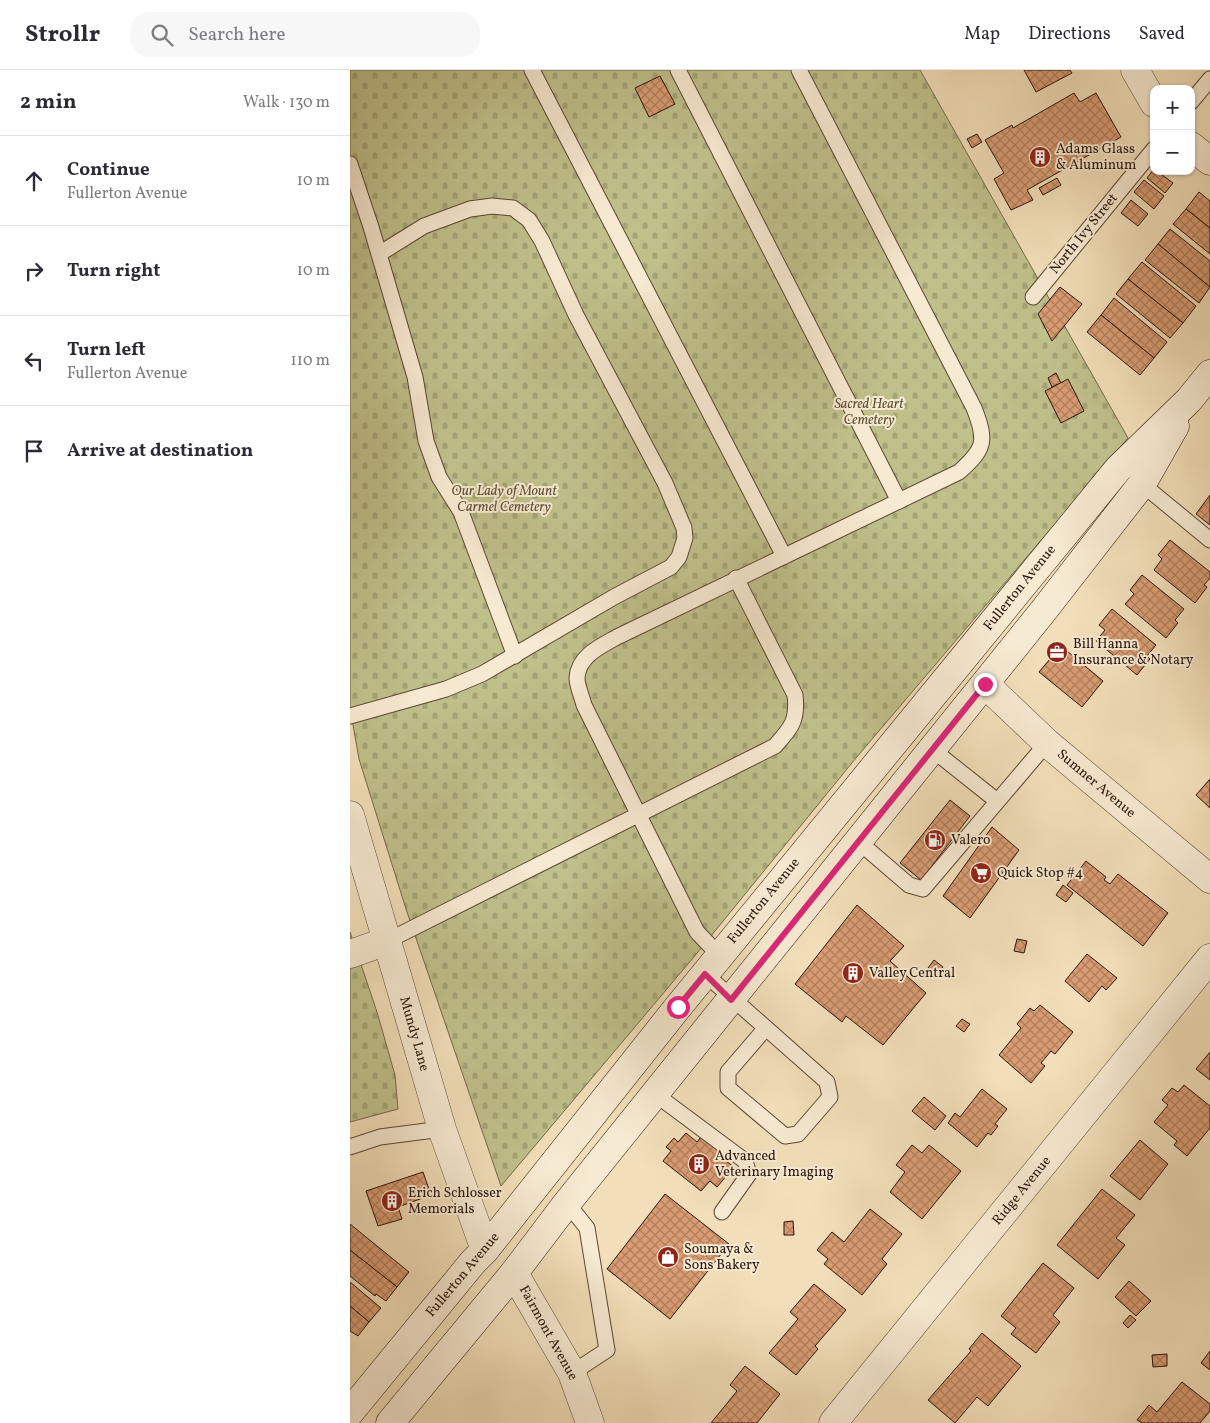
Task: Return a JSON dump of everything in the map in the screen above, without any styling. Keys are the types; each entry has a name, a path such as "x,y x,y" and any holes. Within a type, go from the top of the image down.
{"main road":[{"path":"1135,70 1150,96"},
{"path":"1195,149 1210,160"},
{"name":"Fullerton Avenue","path":"350,1412 473,1262 485,1250 712,965 1118,469 1189,400 1210,374"},
{"name":"Fullerton Avenue","path":"390,1423 514,1273 567,1203 933,750 1142,484 1189,400"},
{"name":"Sumner Avenue","path":"985,684 1047,743 1210,879"},
{"name":"Mundy Lane","path":"350,816 442,1129 485,1250"},
{"path":"350,954 387,940"},
{"name":"Ridge Avenue","path":"833,1423 1210,958"},
{"name":"Fairmont Avenue","path":"514,1273 572,1373 590,1423"}],"lane":[{"path":"532,70 784,556"},
{"path":"678,70 898,501"},
{"path":"764,1029 728,1072 728,1088 785,1136 798,1134 830,1098 827,1082 731,1000 584,705 577,679 581,665 592,650 736,578 959,472 975,458 982,447 982,429 974,408 799,70"},
{"path":"1195,97 1210,79"},
{"name":"North Ivy Street","path":"1033,297 1150,154"},
{"path":"350,164 415,377 426,441 440,477 461,512 515,656"},
{"path":"350,716 446,689 482,674 614,597 671,567 683,548 684,528 665,483 576,315 542,241 529,220 513,208 492,206 470,209 424,226 379,254"},
{"path":"1142,484 1210,540"},
{"path":"387,940 774,746 789,730 797,714 792,688 736,578"},
{"path":"859,842 909,885 923,888 1047,743"},
{"path":"933,750 997,801"},
{"path":"655,1094 745,1161 749,1174 722,1212"},
{"path":"350,1147 380,1137 442,1129"},
{"path":"567,1203 587,1228 607,1350 572,1373"}],"green space":[{"name":"Sacred Heart Cemetery","path":"350,70 920,70 1128,438 856,758 693,958 501,1186 406,909 359,759 350,708"},
{"path":"350,932 377,1012 395,1075 398,1109 350,1122"}],"building":[{"path":"1024,70 1070,70 1072,73 1036,92"},
{"path":"660,76 675,104 649,117 635,88"},
{"name":"Adams Glass & Aluminum","path":"1074,93 1080,102 1096,93 1121,137 1027,190 1033,200 1011,210 994,179 1004,173 985,140 1012,125 1013,128"},
{"path":"977,134 982,142 972,148 967,139"},
{"path":"1150,174 1162,175 1173,183 1165,193 1147,178"},
{"path":"1057,178 1061,185 1043,195 1039,188"},
{"path":"1144,180 1164,196 1154,209 1134,192"},
{"path":"1199,192 1210,201 1210,228 1186,209"},
{"path":"1131,200 1148,214 1138,226 1121,213"},
{"path":"1186,209 1210,228 1210,254 1173,224"},
{"path":"1170,229 1210,261 1210,287 1158,244"},
{"path":"1158,244 1210,287 1199,303 1145,260"},
{"path":"1142,262 1196,306 1183,323 1128,279"},
{"path":"1128,279 1183,323 1170,338 1116,294"},
{"path":"1060,287 1082,304 1052,341 1038,314"},
{"path":"1114,298 1167,342 1154,358 1101,315"},
{"path":"1101,315 1154,358 1140,375 1087,332"},
{"path":"1056,373 1061,383 1052,387 1048,378"},
{"path":"1068,379 1084,411 1061,423 1045,391"},
{"path":"1210,495 1210,525 1196,514"},
{"path":"1170,540 1210,572 1210,578 1204,585 1207,587 1195,603 1154,570 1162,559 1158,555"},
{"path":"1142,575 1184,609 1175,620 1178,623 1166,638 1125,604 1134,594 1130,590"},
{"path":"1112,609 1156,645 1147,656 1150,659 1137,675 1096,641 1105,630 1099,625"},
{"path":"1061,646 1103,681 1082,707 1039,672"},
{"path":"1210,779 1210,808 1196,795"},
{"name":"Valero","path":"950,800 970,816 921,880 900,863"},
{"name":"Quick Stop #4","path":"992,827 1019,850 970,918 943,896"},
{"path":"1086,861 1106,877 1104,880 1110,884 1118,874 1168,913 1143,946 1067,885"},
{"path":"1063,885 1073,893 1066,902 1056,895"},
{"name":"Valley Central","path":"857,905 904,946 890,961 926,993 883,1045 846,1016 842,1022 795,984"},
{"path":"1017,939 1027,941 1024,953 1014,951"},
{"path":"1087,954 1117,978 1106,990 1102,986 1089,1002 1065,981"},
{"path":"934,960 943,967 937,975 928,968"},
{"path":"1040,1005 1073,1032 1055,1054 1051,1051 1041,1063 1045,1066 1031,1083 999,1055 1021,1028 1017,1024 1030,1008 1034,1011"},
{"path":"962,1019 970,1024 964,1032 956,1026"},
{"path":"1210,1052 1210,1080 1196,1069"},
{"path":"1184,1085 1210,1106 1210,1128 1187,1156 1174,1145 1177,1141 1154,1122 1168,1105 1162,1100 1172,1088 1178,1092"},
{"path":"982,1089 1007,1109 995,1124 998,1126 991,1135 988,1133 977,1147 948,1123 955,1113 960,1117"},
{"path":"924,1097 946,1116 935,1130 912,1111"},
{"name":"Advanced Veterinary Imaging","path":"686,1133 697,1142 701,1137 710,1145 714,1141 731,1156 726,1161 734,1167 717,1187 710,1181 701,1191 663,1161 671,1151 666,1147 674,1138 678,1142"},
{"path":"1140,1140 1168,1164 1140,1200 1110,1176"},
{"path":"912,1145 922,1153 929,1145 961,1171 922,1219 890,1192 905,1172 896,1165"},
{"name":"Erich Schlosser Memorials","path":"423,1172 431,1195 398,1207 402,1219 378,1226 366,1191"},
{"path":"1102,1189 1135,1215 1116,1238 1125,1245 1098,1279 1057,1245"},
{"name":"Soumaya & Sons Bakery","path":"665,1194 729,1244 670,1319 607,1269"},
{"path":"870,1209 902,1234 882,1259 887,1264 862,1295 824,1264 828,1259 817,1250 832,1232 844,1242"},
{"path":"793,1221 794,1235 784,1235 784,1222"},
{"path":"350,1224 409,1272 397,1287 350,1250"},
{"path":"350,1250 397,1287 386,1301 376,1294 375,1296 350,1276"},
{"path":"1043,1263 1074,1288 1053,1315 1060,1322 1036,1353 1011,1334 1016,1328 1001,1316"},
{"path":"1129,1281 1151,1301 1136,1316 1115,1297"},
{"path":"350,1282 381,1308 369,1322 350,1306"},
{"path":"814,1284 846,1310 815,1346 818,1349 796,1375 769,1353 798,1319 790,1312"},
{"path":"350,1306 369,1322 358,1336 350,1331"},
{"path":"1130,1315 1136,1320 1128,1328 1123,1323"},
{"path":"982,1333 1021,1366 988,1406 977,1397 955,1423 928,1400 971,1351 969,1349"},
{"path":"1210,1351 1210,1370 1201,1363"},
{"path":"1167,1354 1167,1366 1153,1367 1152,1355"},
{"path":"745,1366 780,1394 757,1423 711,1423 737,1391 730,1385"},
{"path":"1182,1382 1210,1404 1210,1411 1200,1423 1142,1423 1137,1420 1149,1405 1157,1412"}],"place":[{"name":"Adams Glass & Aluminum","path":"1040,157"},
{"name":"Bill Hanna Insurance & Notary","path":"1057,652"},
{"name":"Valero","path":"935,840"},
{"name":"Quick Stop #4","path":"981,873"},
{"name":"Valley Central","path":"853,973"},
{"name":"Advanced Veterinary Imaging","path":"699,1164"},
{"name":"Erich Schlosser Memorials","path":"392,1201"},
{"name":"Soumaya & Sons Bakery","path":"668,1257"}],"route":[{"path":"678,1007 705,974 731,1000 985,684"}],"park label":[{"name":"Our Lady of Mount Carmel Cemetery","path":"504,500"}]}
